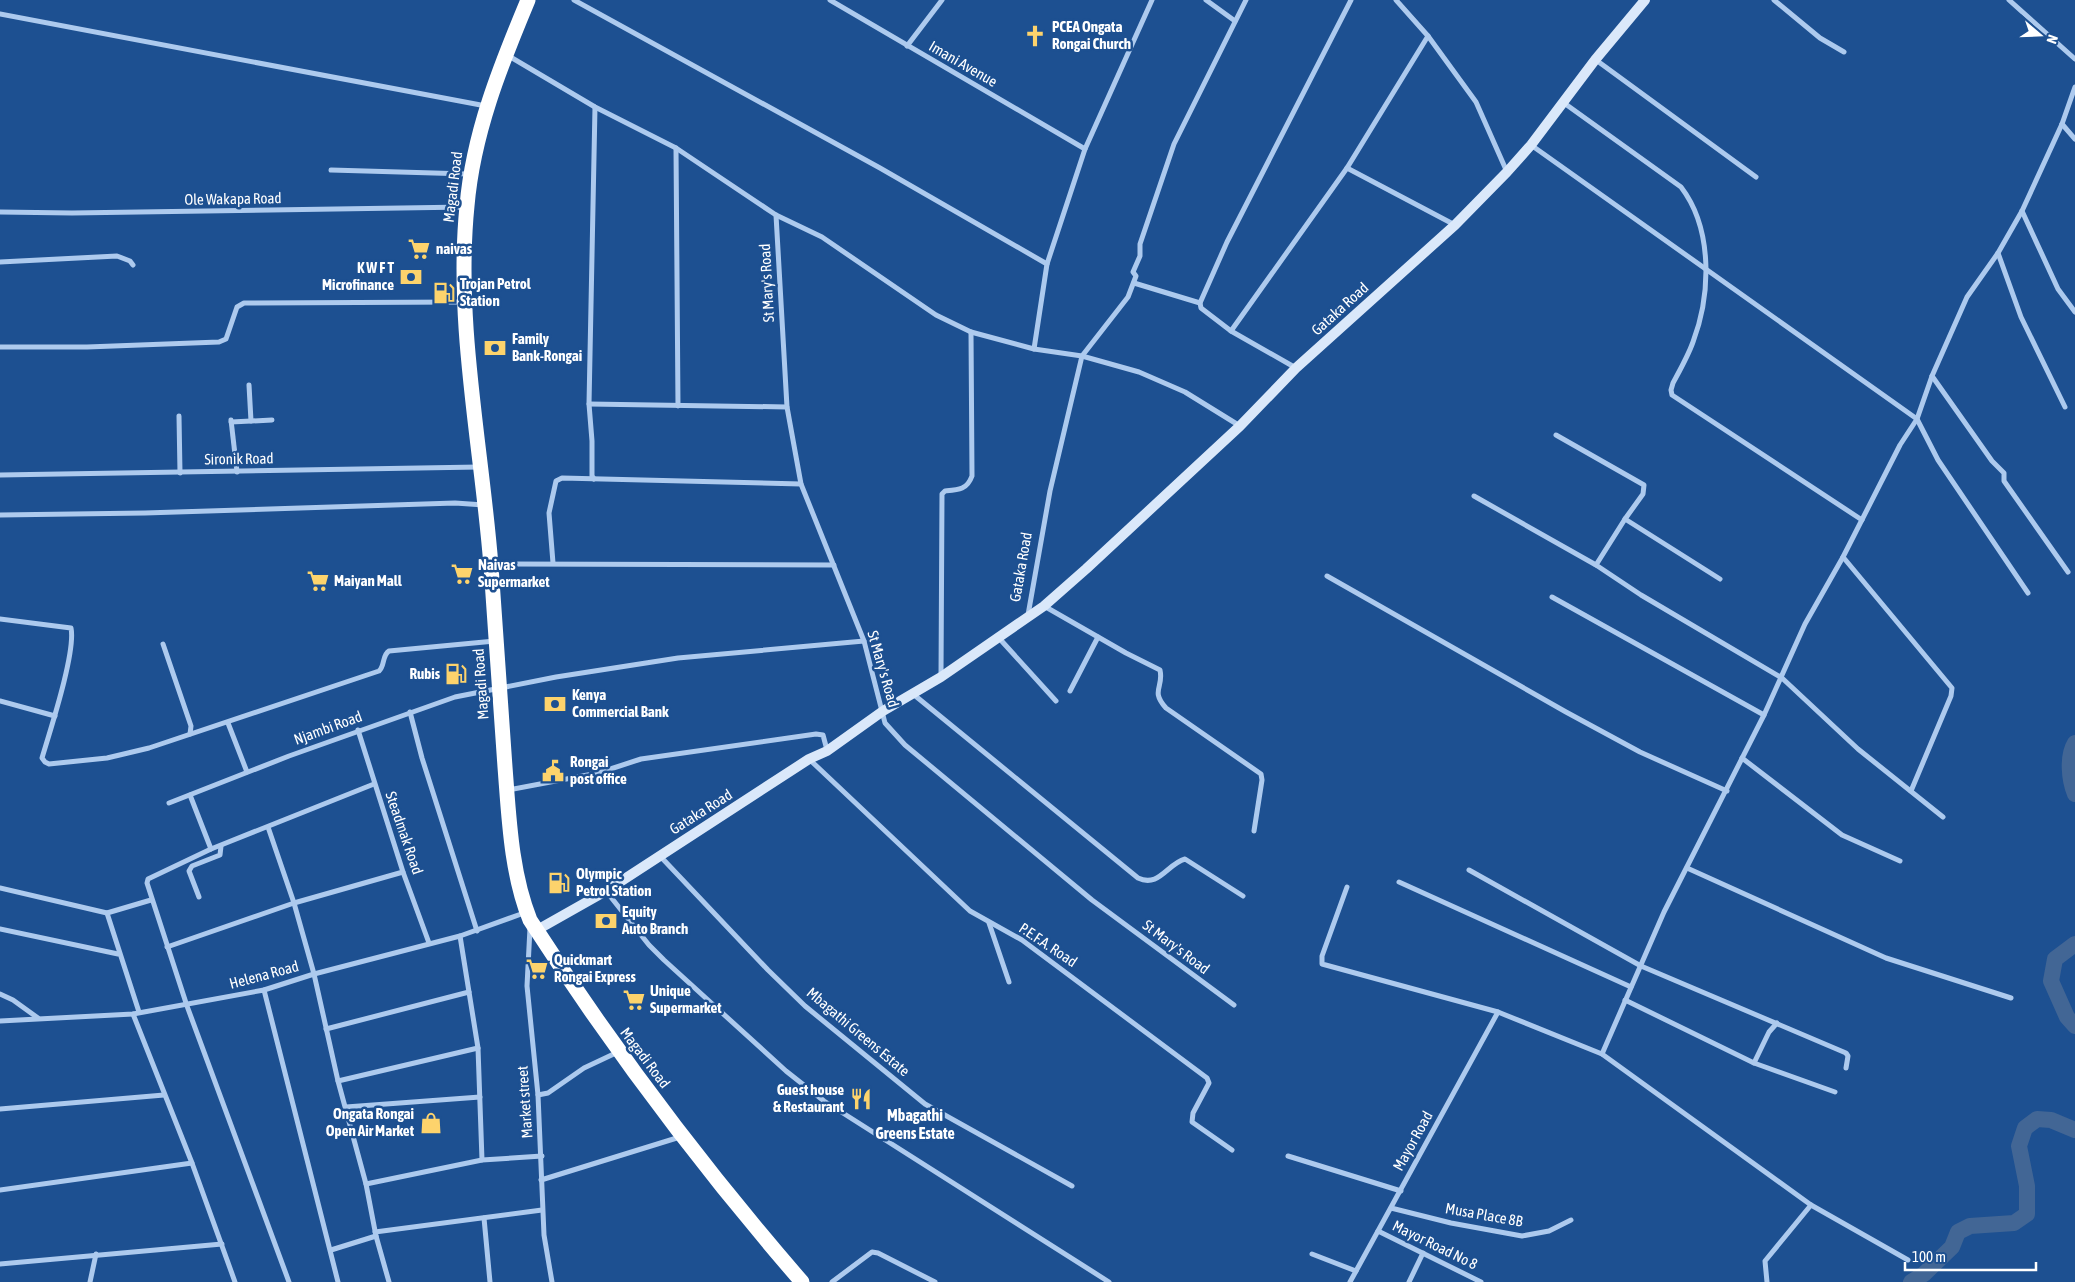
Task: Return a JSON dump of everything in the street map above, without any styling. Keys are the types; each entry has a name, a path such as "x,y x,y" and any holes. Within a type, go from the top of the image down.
{"highway":[{"name":"Magadi Road","path":"528,0 486,106 471,173 466,207 465,302 479,467 491,564 507,790 517,876 532,921 618,1052 683,1136 802,1282"}],"street":[{"path":"574,0 880,168 1048,264"},
{"name":"Imani Avenue","path":"830,0 1084,149"},
{"path":"907,46 942,0"},
{"path":"1034,349 1048,264 1084,149 1152,0"},
{"path":"1206,0 1234,21"},
{"name":"Gataka Road","path":"1028,616 1050,491 1082,356 1128,296 1134,283 1136,276 1133,272 1140,256 1140,244 1174,144 1246,0"},
{"path":"1296,368 1231,331 1201,308 1200,302 1227,242 1351,0"},
{"path":"1396,0 1428,36 1476,102 1507,172"},
{"name":"Gataka Road","path":"532,921 606,891 809,759 827,751 883,711 940,677 1044,606 1240,426 1296,368 1455,225 1531,145 1595,60 1646,0"},
{"path":"1774,0 1820,38 1844,52"},
{"path":"2009,0 2075,58"},
{"path":"0,14 486,106"},
{"path":"1231,331 1347,168 1428,36"},
{"path":"506,55 595,107 676,148 776,215 822,237 936,315 971,332 1034,349 1082,356 1139,372 1178,388 1240,426"},
{"path":"1595,60 1756,177"},
{"path":"1602,1054 1640,966 1764,716 1805,624 1843,557 1900,445 1917,419 1932,376 1967,297 1998,253 2022,211 2062,124 2075,87"},
{"path":"1564,103 1681,187 1691,200 1699,224 1708,271 1695,335 1671,390 1672,395 1862,520"},
{"path":"594,479 592,476 589,404 595,107"},
{"path":"2062,124 2075,139"},
{"path":"1531,145 1917,419 1938,460 2028,593"},
{"path":"676,148 678,406"},
{"path":"1347,168 1455,225"},
{"path":"331,170 432,174 471,173"},
{"name":"Ole Wakapa Road","path":"0,212 72,213 466,207"},
{"path":"2022,211 2058,289 2075,312"},
{"name":"St Mary's Road","path":"776,215 787,407 800,484 864,641 885,723 905,745 1092,900 1234,1005"},
{"path":"1998,253 2021,317 2065,407"},
{"path":"0,262 117,256 130,261 133,266"},
{"path":"1134,283 1200,302"},
{"path":"0,347 87,347 219,342 226,339 237,307 244,303 465,302"},
{"path":"940,677 942,494 944,491 961,490 969,484 972,476 971,332"},
{"path":"1932,376 1992,461 2004,473 2004,481 2068,572"},
{"path":"250,385 251,421"},
{"path":"589,404 787,407"},
{"path":"179,416 180,473"},
{"path":"237,472 231,421 272,420"},
{"path":"1556,435 1644,485 1643,494 1596,565"},
{"name":"Sironik Road","path":"0,475 479,467"},
{"path":"553,563 549,513 556,480 562,478 800,484"},
{"path":"1474,496 1596,565 1641,595 1782,678 1858,749 1943,817"},
{"path":"0,515 145,513 455,503 484,505"},
{"path":"1625,519 1720,579"},
{"path":"1843,557 1952,688 1951,696 1911,791"},
{"path":"491,564 834,565"},
{"path":"1327,576 1640,752 1727,792"},
{"path":"1552,597 1764,716"},
{"path":"1044,606 1160,670 1162,676 1157,692 1158,699 1166,708 1261,774 1262,780 1254,831"},
{"path":"0,619 71,628 72,643 55,716 42,758 49,764 107,758 150,748 228,723 379,671 383,666 385,655 389,651 496,640"},
{"path":"998,637 1056,701"},
{"path":"1070,691 1098,637"},
{"name":"Njambi Road","path":"169,803 358,730 455,698 499,688 678,658 864,641"},
{"path":"163,644 191,726 190,734"},
{"path":"913,694 1138,878 1153,881 1185,859 1243,896"},
{"path":"0,701 55,716"},
{"path":"410,712 422,758 477,930"},
{"path":"228,723 246,772"},
{"name":"Steadmak Road","path":"358,730 403,872 429,943"},
{"path":"507,790 598,773 641,759 816,734 823,735 827,751"},
{"path":"1742,758 1842,835 1900,860"},
{"name":"P.E.F.A. Road","path":"809,759 970,911 1022,940 1207,1078 1209,1083 1192,1116 1192,1122 1232,1150"},
{"path":"289,1282 187,1006 151,900 147,881 211,849 374,784"},
{"path":"190,795 211,849"},
{"path":"268,827 294,903 314,974 338,1081 366,1184 375,1234 389,1282"},
{"path":"199,897 190,871 191,868 220,855 221,846"},
{"name":"Mbagathi Greens Estate","path":"660,856 768,970 805,1006 925,1104 1072,1186"},
{"path":"1687,868 1886,958 2011,998"},
{"path":"1469,870 1640,966 1846,1052 1848,1057 1846,1068"},
{"path":"167,947 294,903 403,872"},
{"path":"1399,882 1631,987"},
{"path":"1347,887 1322,956 1322,964 1498,1012 1602,1054 1811,1205 1908,1260"},
{"path":"0,888 107,913 151,900"},
{"path":"606,891 649,945 786,1071 824,1101 1109,1282"},
{"path":"107,913 136,1013 164,1095 192,1163 235,1282"},
{"name":"Helena Road","path":"0,1021 136,1013 187,1006 264,990 314,974 477,930 532,921"},
{"name":"Market street","path":"532,921 527,986 538,1095 544,1235 552,1282"},
{"path":"989,923 1009,982"},
{"path":"0,929 118,954"},
{"path":"460,936 478,1048 482,1160"},
{"path":"264,990 338,1282"},
{"path":"326,1029 469,992"},
{"path":"0,994 13,1000 39,1018"},
{"path":"1624,1000 1754,1063 1835,1092"},
{"name":"Mayor Road","path":"1350,1282 1498,1012"},
{"path":"1754,1063 1769,1032 1777,1023"},
{"path":"338,1081 478,1048"},
{"path":"538,1095 548,1093 584,1068 618,1052"},
{"path":"0,1109 164,1095"},
{"path":"346,1107 480,1097"},
{"path":"541,1180 683,1136"},
{"path":"366,1184 482,1160 542,1156"},
{"path":"1288,1156 1400,1191"},
{"path":"0,1190 192,1163"},
{"path":"1767,1282 1765,1261 1811,1205"},
{"name":"Musa Place 8B","path":"1391,1208 1451,1223 1522,1236 1549,1231 1571,1220"},
{"path":"331,1250 375,1234 542,1210"},
{"path":"484,1218 490,1282"},
{"name":"Mayor Road No 8","path":"1378,1231 1481,1282"},
{"path":"0,1264 222,1244"},
{"path":"832,1282 872,1252 878,1253 935,1282"},
{"path":"90,1282 96,1254"},
{"path":"1312,1254 1356,1271"},
{"path":"1409,1282 1423,1254"}],"waterway":[{"path":"2075,743 2072,748 2070,768 2071,782 2075,794"},
{"path":"2075,944 2055,959 2051,981 2067,1017 2075,1026"},
{"path":"1911,1282 1924,1274 1952,1247 1958,1232 1970,1226 2014,1223 2027,1214 2027,1186 2019,1146 2025,1128 2037,1119 2051,1120 2075,1130"}],"place":[{"name":"PCEA Ongata Rongai Church","path":"1035,36"},
{"name":"naivas","path":"419,249"},
{"name":"K W F T Microfinance","path":"411,277"},
{"name":"Trojan Petrol Station","path":"444,293"},
{"name":"Family Bank-Rongai","path":"495,348"},
{"name":"Naivas Supermarket","path":"462,574"},
{"name":"Maiyan Mall","path":"318,581"},
{"name":"Rubis","path":"456,674"},
{"name":"Kenya Commercial Bank","path":"555,704"},
{"name":"Rongai post office","path":"553,771"},
{"name":"Olympic Petrol Station","path":"559,883"},
{"name":"Equity Auto Branch","path":"606,921"},
{"name":"Quickmart Rongai Express","path":"537,969"},
{"name":"Unique Supermarket","path":"634,1000"},
{"name":"Guest house & Restaurant","path":"861,1099"},
{"name":"Ongata Rongai Open Air Market","path":"431,1123"}],"district":[{"name":"Mbagathi Greens Estate","path":"915,1124"}]}
